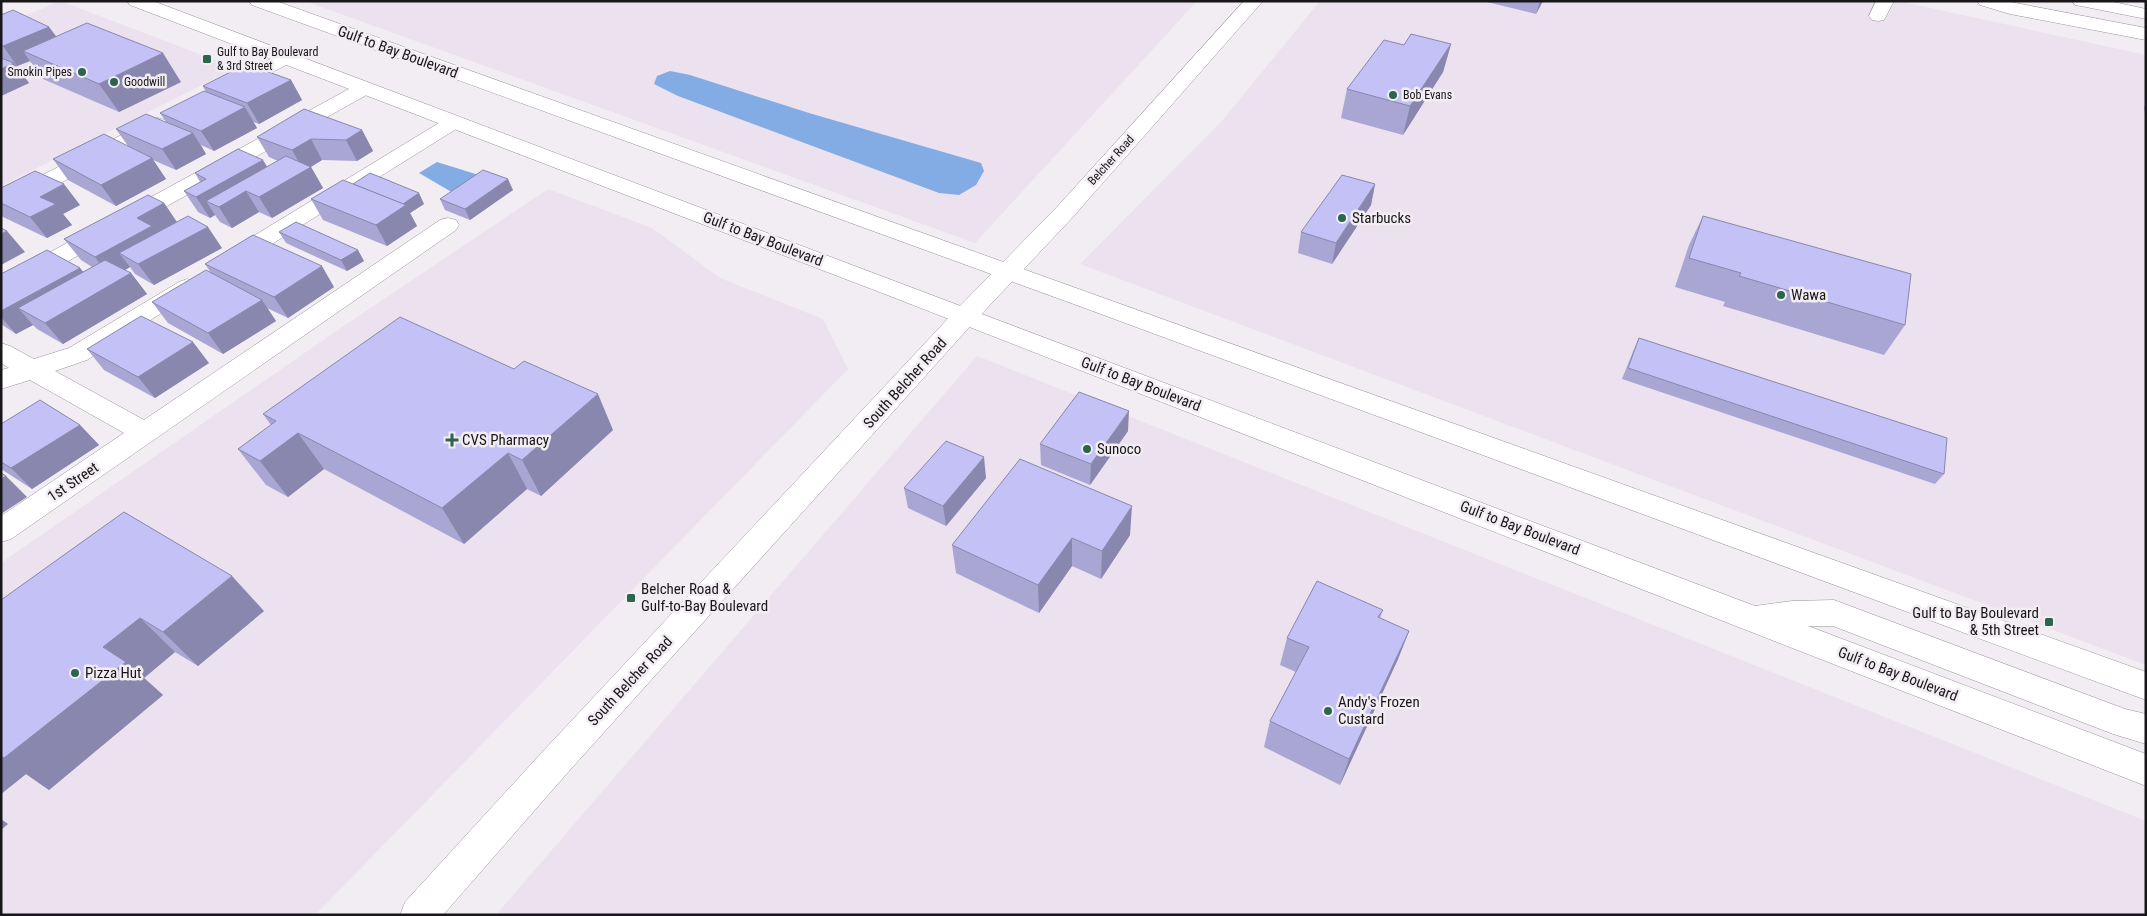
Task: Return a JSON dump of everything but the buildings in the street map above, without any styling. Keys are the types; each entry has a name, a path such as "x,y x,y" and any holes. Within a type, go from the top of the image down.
{"main road":[{"name":"Gulf to Bay Boulevard","path":"136,1 965,316 2146,770"},
{"name":"Gulf to Bay Boulevard","path":"258,1 1008,271 2146,686"},
{"name":"Belcher Road","path":"965,316 1070,205 1254,1"},
{"path":"1986,1 2010,9 2146,34"},
{"path":"2081,1 2146,14"},
{"path":"214,95 285,58"},
{"path":"1,289 364,88"},
{"path":"1,205 178,113"},
{"path":"1,380 78,354 454,122"},
{"name":"1st Street","path":"1,531 448,225"},
{"name":"South Belcher Road","path":"418,915 558,759 965,316"},
{"path":"1,352 146,433"},
{"path":"1754,618 1792,614 1834,613 2124,724 2146,729"}],"shaded area":[{"path":"60,1 236,68 1,186 1,26"},
{"path":"305,1 1197,1 975,243"},
{"path":"1320,1 1898,1 2146,55 2146,665 1080,264 1222,121"},
{"path":"548,189 652,228 720,278 823,319 848,369 315,915 1,915 1,563 332,334"},
{"path":"977,356 2146,821 2146,915 496,915"}],"water":[{"path":"670,71 690,75 809,113 981,163 984,171 976,185 959,195 939,193 678,96 654,84 657,76"},
{"path":"437,162 482,176 455,194 419,173"}],"place":[{"name":"Gulf to Bay Boulevard & 3rd Street","path":"207,59"},
{"name":"Smokin Pipes","path":"82,72"},
{"name":"Goodwill","path":"114,82"},
{"name":"Bob Evans","path":"1393,95"},
{"name":"Starbucks","path":"1342,218"},
{"name":"Wawa","path":"1781,295"},
{"name":"CVS Pharmacy","path":"452,440"},
{"name":"Sunoco","path":"1087,449"},
{"name":"Belcher Road & Gulf-to-Bay Boulevard","path":"631,598"},
{"name":"Gulf to Bay Boulevard & 5th Street","path":"2049,622"},
{"name":"Pizza Hut","path":"75,673"},
{"name":"Andy's Frozen Custard","path":"1328,711"}]}
